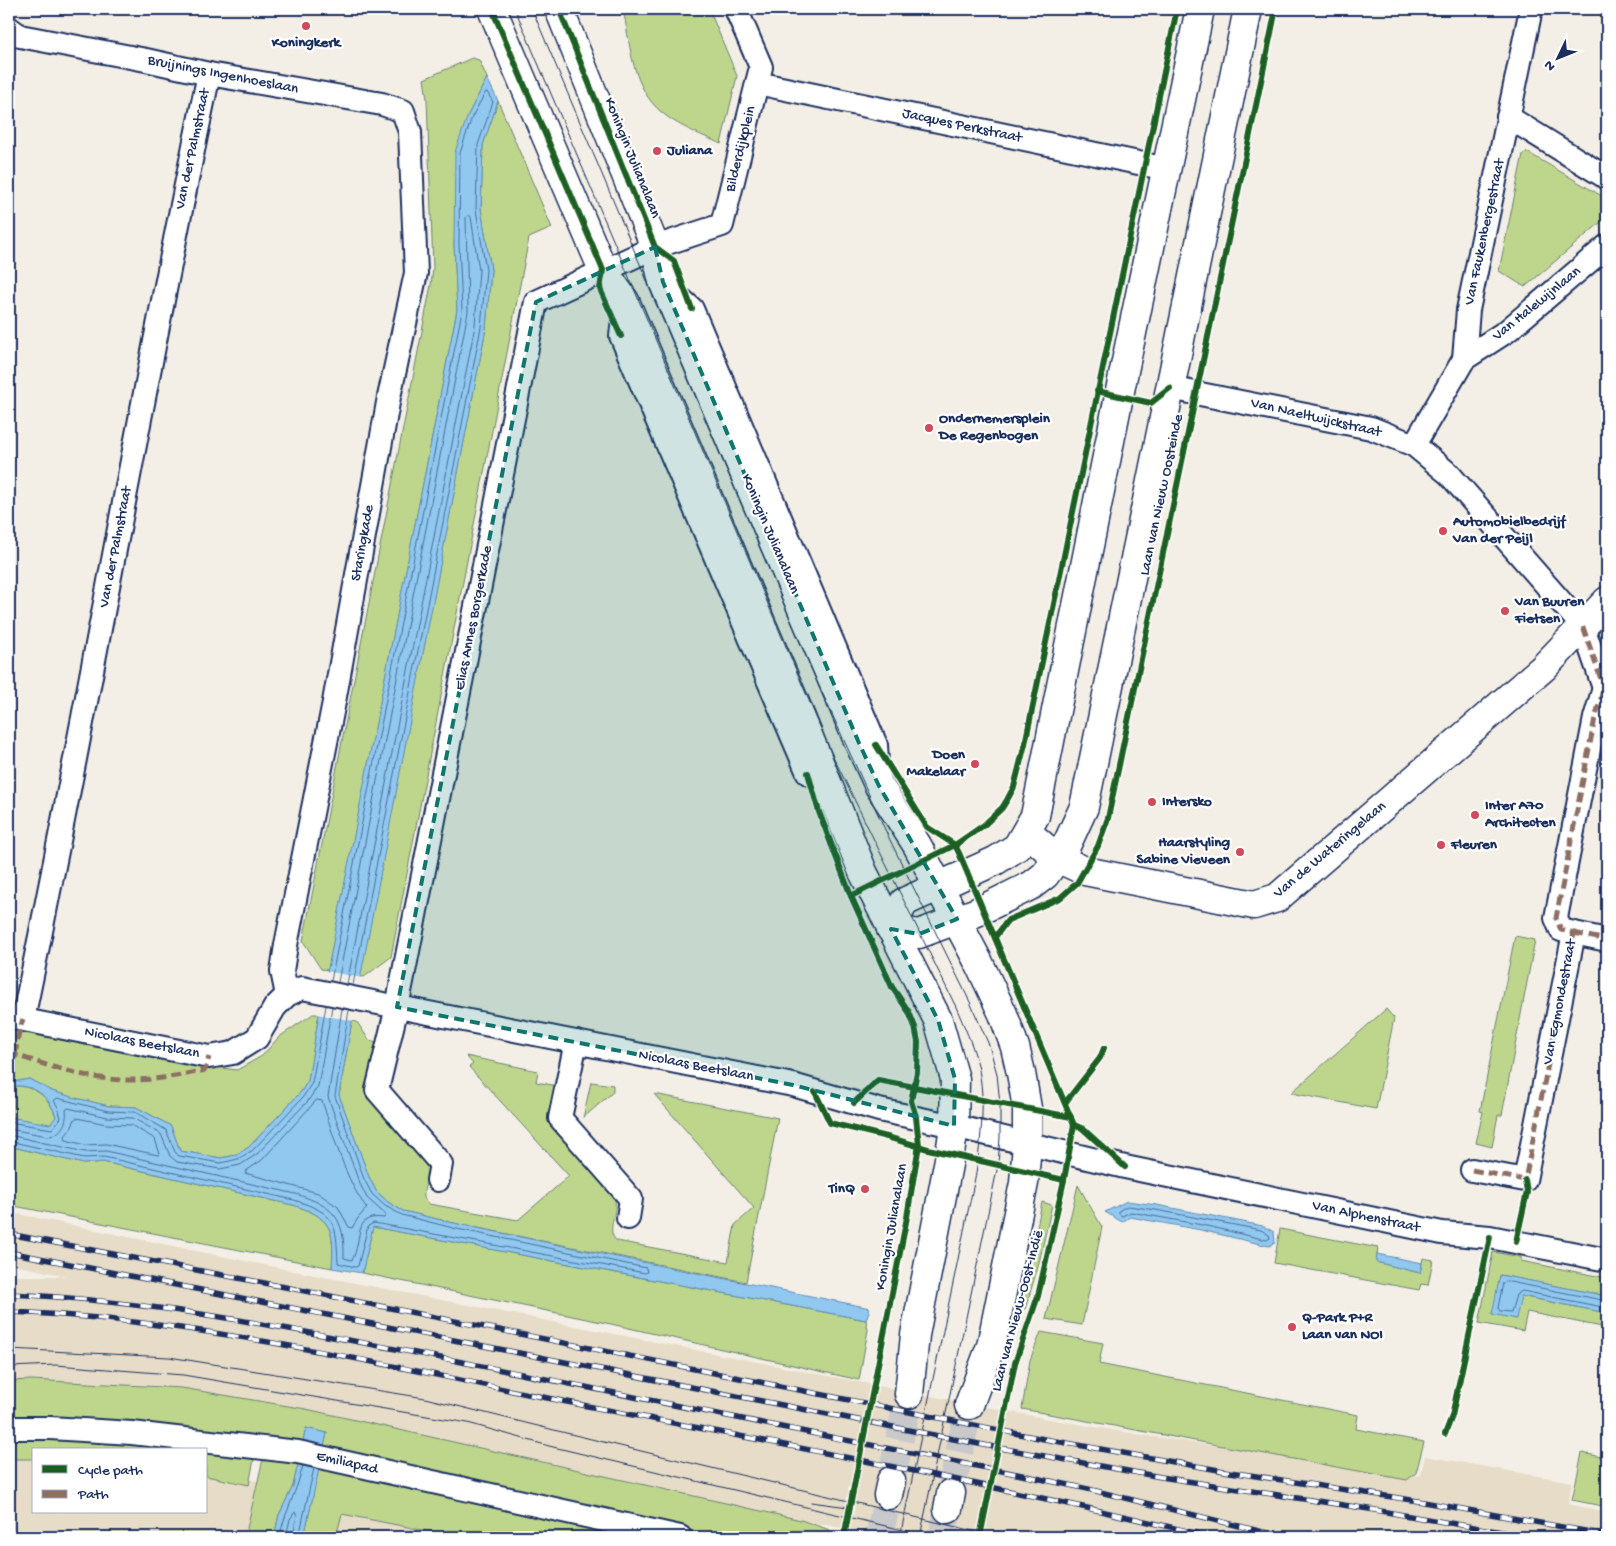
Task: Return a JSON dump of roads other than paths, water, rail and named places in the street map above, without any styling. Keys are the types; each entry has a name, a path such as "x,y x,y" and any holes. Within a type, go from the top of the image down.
{"main road":[{"path":"492,9 604,270 626,301 863,872 938,1020 955,1080 954,1126 915,1335 908,1394"},
{"name":"Koningin Julianalaan","path":"559,9 655,248 663,282 879,786 917,844 940,886 1003,1014 1015,1047 1026,1108 1027,1143"},
{"path":"891,929 904,902 995,862 1016,847 1027,832 1035,816 1124,371 1200,9"},
{"name":"Laan van Nieuw Oosteinde","path":"891,929 920,934 983,909 1032,886 1045,875 1057,858 1073,833 1084,807 1248,9"},
{"name":"Van de Wateringelaan","path":"1027,832 1057,858 1085,871 1254,905 1277,898 1543,668 1607,601"},
{"name":"Laan van Nieuw-Oost-Indië","path":"969,1405 991,1346 1024,1183 1027,1143"}],"street":[{"name":"Bilderdijkplein","path":"655,248 722,225 761,67 736,9"},
{"name":"Van Faukenbergestraat","path":"1414,445 1464,359 1468,310 1531,9"},
{"name":"Bruijnings Ingenhoeslaan","path":"9,28 20,36 209,74 382,104"},
{"name":"Van der Palmstraat","path":"16,1018 49,899 184,194 209,74"},
{"name":"Jacques Perkstraat","path":"757,83 1167,169"},
{"name":"Staringkade","path":"287,995 282,971 286,945 334,702 389,397 416,273 410,132 402,111 382,104"},
{"path":"1508,117 1607,178"},
{"name":"Van Halewijnlaan","path":"1464,359 1507,331 1607,246"},
{"path":"604,270 655,248"},
{"name":"Elias Annes Borgerkade","path":"397,1007 536,302 604,270"},
{"name":"Van Naeltwijckstraat","path":"1170,388 1371,428 1414,445 1449,474 1583,627 1606,688"},
{"name":"Van Egmondestraat","path":"1472,1170 1525,1180 1574,934 1561,930 1556,918 1595,718 1606,688"},
{"path":"1574,934 1607,940"},
{"name":"Nicolaas Beetslaan","path":"16,1018 209,1057 233,1053 257,1038 275,1007 287,995 302,988 793,1086 879,1110 1027,1143"},
{"path":"397,1007 377,1090 441,1164 438,1180"},
{"path":"576,1042 560,1118 631,1199 628,1218"},
{"name":"Van Alphenstraat","path":"1027,1143 1125,1167 1442,1233 1490,1237 1607,1260"},
{"name":"Emiliapad","path":"9,1428 50,1428 132,1433 298,1452 680,1537"}],"water":[{"path":"487,78 498,101 483,145 481,209 491,270 486,328 339,1095 376,1191 388,1202 403,1211 607,1255 870,1308 866,1320 373,1227 362,1273 332,1268 333,1243 328,1226 316,1214 293,1205 103,1162 84,1164 9,1146 9,1117 50,1124 56,1117 45,1097 39,1092 25,1087 9,1087 9,1083 29,1079 52,1091 72,1097 109,1106 136,1107 171,1126 180,1151 221,1158 236,1155 249,1147 300,1093 308,1081 319,1014 457,310 454,243 455,152 468,115"},
{"path":"1127,1201 1263,1226 1274,1232 1275,1243 1269,1246 1201,1230 1130,1217 1122,1222 1105,1212"},
{"path":"1377,1254 1422,1263 1420,1273 1376,1262"},
{"path":"1500,1275 1607,1296 1607,1313 1521,1296 1516,1319 1492,1314"},
{"path":"306,1428 327,1433 304,1537 274,1537 279,1515 293,1486"}],"tunnel":[{"path":"891,1481 909,1394"},
{"path":"951,1493 969,1405"},
{"path":"879,1537 888,1495"},
{"path":"942,1537 948,1509"}],"tram line":[{"path":"515,9 830,750 956,1007 978,1065 982,1106 976,1173 900,1537"},
{"path":"532,9 814,675 888,836 970,1002 989,1045 997,1074 1000,1104 998,1165 920,1537"},
{"path":"9,1349 169,1357 425,1398 998,1537"},
{"path":"9,1367 56,1365 183,1375 468,1423 549,1446 932,1537"},
{"path":"811,1502 848,1507"}],"railway":[{"path":"9,1234 285,1287 1044,1439 1230,1472 1418,1501 1607,1535"},
{"path":"9,1252 989,1446 1161,1477 1369,1509 1531,1537"},
{"path":"9,1294 122,1303 234,1319 345,1339 1017,1474 1088,1489 1284,1537"},
{"path":"9,1312 79,1316 148,1324 287,1345 969,1482 1212,1537"}],"place":[{"name":"Koningkerk","path":"306,26"},
{"name":"Juliana","path":"657,151"},
{"name":"Ondernemersplein De Regenbogen","path":"929,428"},
{"name":"Automobielbedrijf Van der Peijl","path":"1443,531"},
{"name":"Van Buuren Fietsen","path":"1505,611"},
{"name":"Doen Makelaar","path":"975,764"},
{"name":"Intersko","path":"1152,802"},
{"name":"Inter A70 Architecten","path":"1475,815"},
{"name":"Fleuren","path":"1441,845"},
{"name":"Haarstyling Sabine Vieveen","path":"1240,852"},
{"name":"TinQ","path":"865,1189"},
{"name":"Q-Park P+R Laan van NOI","path":"1292,1327"}]}
